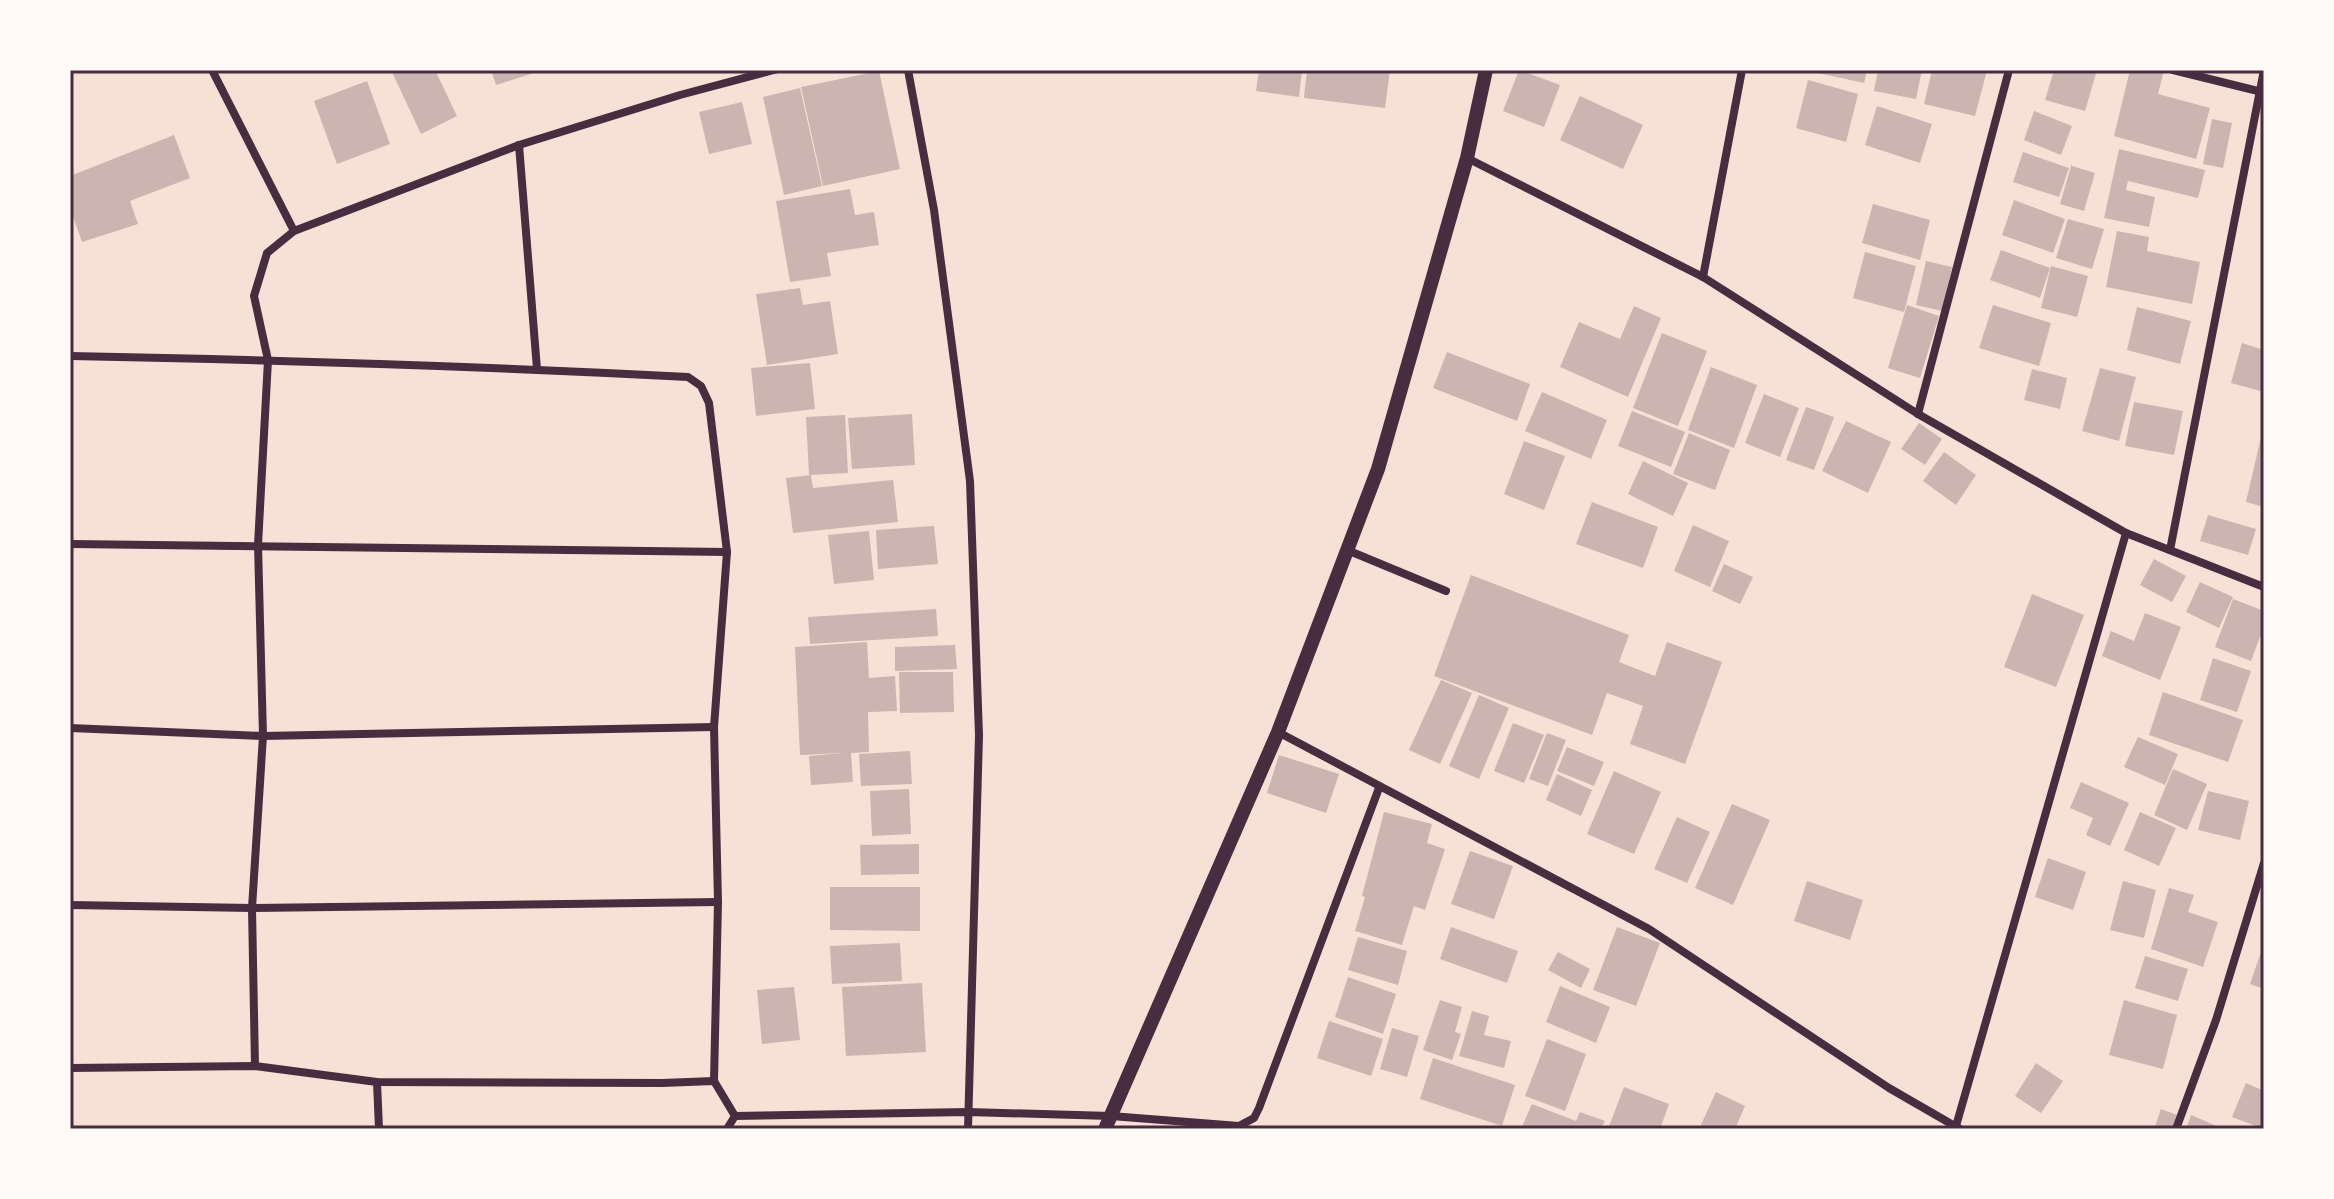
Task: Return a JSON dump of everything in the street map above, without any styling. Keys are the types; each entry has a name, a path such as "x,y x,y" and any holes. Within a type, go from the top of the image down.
{"street":[{"path":"212,70 294,231"},
{"path":"255,1066 252,908 263,736 258,545 268,360 254,296 267,253 294,231 519,145 680,95 774,70"},
{"path":"908,70 934,210 970,481 979,735 968,1129"},
{"path":"1108,1123 1278,732 1378,469 1467,158 1486,70"},
{"path":"1703,277 1742,70"},
{"path":"1918,414 2009,70"},
{"path":"2173,70 2262,92"},
{"path":"2170,550 2264,70"},
{"path":"519,145 537,369"},
{"path":"1467,158 1703,277 1918,414 2126,533 2264,587"},
{"path":"70,356 537,369 688,377 701,386 709,403 727,552 714,727 718,902 714,1081 735,1116"},
{"path":"1278,732 1649,929 1889,1088 1958,1128 2126,533"},
{"path":"70,544 727,552"},
{"path":"1347,550 1446,591"},
{"path":"70,728 263,736 714,727"},
{"path":"735,1116 968,1112 1108,1123 1239,1126 1254,1118 1379,788"},
{"path":"2176,1129 2216,1020 2264,863"},
{"path":"70,905 252,908 718,902"},
{"path":"70,1068 255,1066 377,1082 714,1081"},
{"path":"377,1082 379,1129"},
{"path":"727,1129 735,1116"}],"building":[{"path":"391,70 435,70 457,116 421,134"},
{"path":"491,70 540,70 540,71 496,85"},
{"path":"1259,70 1302,70 1299,97 1256,91"},
{"path":"1307,70 1390,70 1385,108 1304,98"},
{"path":"1519,70 1560,85 1544,127 1503,111"},
{"path":"1819,70 1867,70 1864,83 1818,73"},
{"path":"1878,70 1922,70 1916,99 1874,91"},
{"path":"1932,70 1987,70 1975,116 1924,104"},
{"path":"2054,70 2097,70 2085,111 2045,100"},
{"path":"2130,70 2164,70 2158,94 2210,108 2196,159 2114,136"},
{"path":"879,71 900,169 823,186 801,87"},
{"path":"1808,80 1858,94 1846,142 1796,128"},
{"path":"367,81 390,144 337,164 314,101"},
{"path":"800,88 822,186 784,195 763,97"},
{"path":"1580,96 1643,125 1623,169 1560,140"},
{"path":"742,102 752,144 709,154 699,112"},
{"path":"1877,106 1932,124 1920,163 1865,145"},
{"path":"2034,111 2072,126 2061,155 2024,140"},
{"path":"2212,119 2232,123 2223,168 2203,164"},
{"path":"174,135 190,178 130,201 138,224 82,242 70,208 70,176"},
{"path":"2119,149 2205,170 2198,198 2128,181 2126,190 2155,197 2149,227 2104,218"},
{"path":"2023,152 2069,168 2059,197 2013,182"},
{"path":"2072,163 2072,166 2095,173 2084,211 2060,204"},
{"path":"850,189 855,215 874,212 879,245 827,253 831,276 790,282 776,201"},
{"path":"2014,200 2065,219 2053,253 2002,235"},
{"path":"1873,204 1930,220 1920,260 1862,243"},
{"path":"2068,219 2104,229 2092,269 2056,258"},
{"path":"2117,231 2149,237 2147,251 2200,262 2192,304 2106,287"},
{"path":"2001,250 2050,268 2040,298 1990,280"},
{"path":"1865,252 1916,266 1904,312 1853,298"},
{"path":"1926,261 1952,267 1942,311 1916,305"},
{"path":"2051,266 2088,276 2077,317 2041,308"},
{"path":"800,288 803,305 830,301 838,354 767,365 756,294"},
{"path":"1907,305 1939,316 1920,378 1888,368"},
{"path":"1993,305 2051,323 2039,366 1979,348"},
{"path":"1634,306 1661,318 1628,397 1560,367 1579,322 1620,339"},
{"path":"2137,307 2191,321 2180,364 2127,350"},
{"path":"1662,333 1707,351 1678,426 1633,408"},
{"path":"2242,343 2264,350 2264,392 2231,383"},
{"path":"1447,352 1530,384 1517,421 1433,388"},
{"path":"810,363 815,409 756,416 751,368"},
{"path":"1711,367 1757,385 1734,448 1688,430"},
{"path":"2100,368 2136,377 2119,441 2082,431"},
{"path":"2032,369 2067,378 2060,409 2024,400"},
{"path":"1542,392 1607,420 1591,459 1525,431"},
{"path":"1764,394 1799,408 1780,457 1745,443"},
{"path":"2134,402 2183,411 2174,455 2125,446"},
{"path":"1806,407 1834,417 1814,470 1786,460"},
{"path":"1632,411 1685,432 1671,467 1618,446"},
{"path":"912,414 915,465 852,469 848,418"},
{"path":"845,415 848,473 809,475 806,417"},
{"path":"1846,421 1891,442 1868,493 1822,471"},
{"path":"1919,423 1942,439 1925,465 1901,449"},
{"path":"1689,433 1730,450 1715,490 1673,474"},
{"path":"2261,437 2264,438 2264,507 2246,502"},
{"path":"1524,441 1565,456 1544,510 1504,494"},
{"path":"1944,452 1976,475 1956,505 1923,481"},
{"path":"1643,461 1688,483 1673,516 1628,494"},
{"path":"811,475 813,488 893,480 898,522 793,533 786,478"},
{"path":"1592,502 1658,527 1643,568 1576,544"},
{"path":"2208,515 2256,529 2248,555 2200,541"},
{"path":"1693,525 1729,541 1710,587 1674,571"},
{"path":"934,526 938,564 878,569 876,530"},
{"path":"869,531 874,580 834,584 828,535"},
{"path":"2154,559 2186,576 2172,602 2140,585"},
{"path":"1724,564 1753,577 1740,604 1712,591"},
{"path":"1471,575 1629,635 1619,662 1655,676 1667,642 1722,662 1685,764 1630,744 1643,706 1607,693 1592,735 1434,676"},
{"path":"2200,582 2233,597 2219,628 2186,612"},
{"path":"2032,594 2084,615 2056,687 2004,667"},
{"path":"2233,599 2264,611 2264,626 2251,661 2215,647"},
{"path":"936,609 938,636 810,644 808,617"},
{"path":"2145,613 2181,627 2160,680 2102,656 2111,631 2134,641"},
{"path":"867,642 869,678 895,676 897,711 868,712 869,752 851,753 853,782 811,785 809,756 844,753 800,755 795,647"},
{"path":"955,645 957,669 895,671 895,647"},
{"path":"2213,658 2251,671 2237,712 2200,700"},
{"path":"899,672 953,672 954,712 900,713"},
{"path":"1441,680 1472,693 1440,764 1409,750"},
{"path":"2163,692 2243,720 2228,762 2149,735"},
{"path":"1479,695 1509,708 1479,779 1449,766"},
{"path":"1513,723 1544,735 1524,783 1494,771"},
{"path":"1547,733 1566,740 1548,786 1529,779"},
{"path":"2138,737 2178,754 2165,785 2124,767"},
{"path":"1567,747 1604,762 1594,786 1557,771"},
{"path":"910,751 912,784 861,786 859,754"},
{"path":"1279,755 1339,774 1326,813 1267,793"},
{"path":"2173,769 2207,784 2187,830 2154,815"},
{"path":"1614,771 1661,792 1634,854 1587,834"},
{"path":"1557,774 1592,790 1581,816 1546,800"},
{"path":"2081,782 2129,803 2110,846 2086,835 2093,818 2070,808"},
{"path":"909,789 911,834 872,836 870,791"},
{"path":"2208,791 2249,801 2240,840 2198,830"},
{"path":"1732,804 1770,820 1733,905 1695,888"},
{"path":"1384,812 1432,824 1427,843 1445,849 1425,910 1414,906 1402,945 1355,931"},
{"path":"2140,812 2176,828 2159,866 2124,850"},
{"path":"1677,817 1710,832 1687,883 1654,869"},
{"path":"919,844 919,874 861,875 860,845"},
{"path":"1470,851 1513,866 1494,919 1451,904"},
{"path":"2048,858 2086,872 2073,910 2035,897"},
{"path":"1807,881 1863,900 1850,940 1794,921"},
{"path":"2123,881 2156,890 2144,938 2110,930"},
{"path":"830,887 920,887 920,931 830,930"},
{"path":"2169,888 2194,895 2188,912 2218,922 2203,967 2151,949"},
{"path":"1451,927 1518,951 1507,983 1440,959"},
{"path":"1617,927 1660,943 1636,1006 1593,990"},
{"path":"1358,937 1407,951 1398,985 1348,970"},
{"path":"900,943 902,981 832,984 830,946"},
{"path":"2264,943 2264,989 2250,984"},
{"path":"1558,952 1590,969 1581,988 1548,970"},
{"path":"2145,956 2188,969 2178,1001 2135,988"},
{"path":"1348,977 1396,994 1383,1034 1335,1017"},
{"path":"922,983 926,1052 846,1056 842,987"},
{"path":"1560,986 1610,1007 1596,1043 1546,1022"},
{"path":"794,987 800,1040 762,1044 757,990"},
{"path":"1440,1000 1462,1007 1455,1032 1461,1034 1452,1060 1423,1050"},
{"path":"2124,1000 2177,1015 2163,1069 2109,1055"},
{"path":"1472,1011 1489,1016 1484,1035 1511,1041 1504,1068 1459,1056"},
{"path":"1329,1021 1383,1039 1371,1076 1317,1058"},
{"path":"1392,1028 1419,1036 1407,1077 1380,1069"},
{"path":"1547,1039 1586,1054 1565,1111 1525,1096"},
{"path":"1433,1058 1515,1085 1502,1126 1420,1099"},
{"path":"2036,1063 2063,1081 2041,1113 2015,1096"},
{"path":"2246,1083 2264,1091 2264,1129 2232,1117"},
{"path":"1624,1087 1669,1104 1660,1129 1608,1129"},
{"path":"1716,1092 1745,1106 1735,1129 1699,1129"},
{"path":"1532,1104 1576,1121 1580,1112 1605,1121 1601,1129 1521,1129"},
{"path":"2161,1109 2177,1115 2172,1129 2154,1129"},
{"path":"2191,1115 2224,1129 2186,1129"}]}
